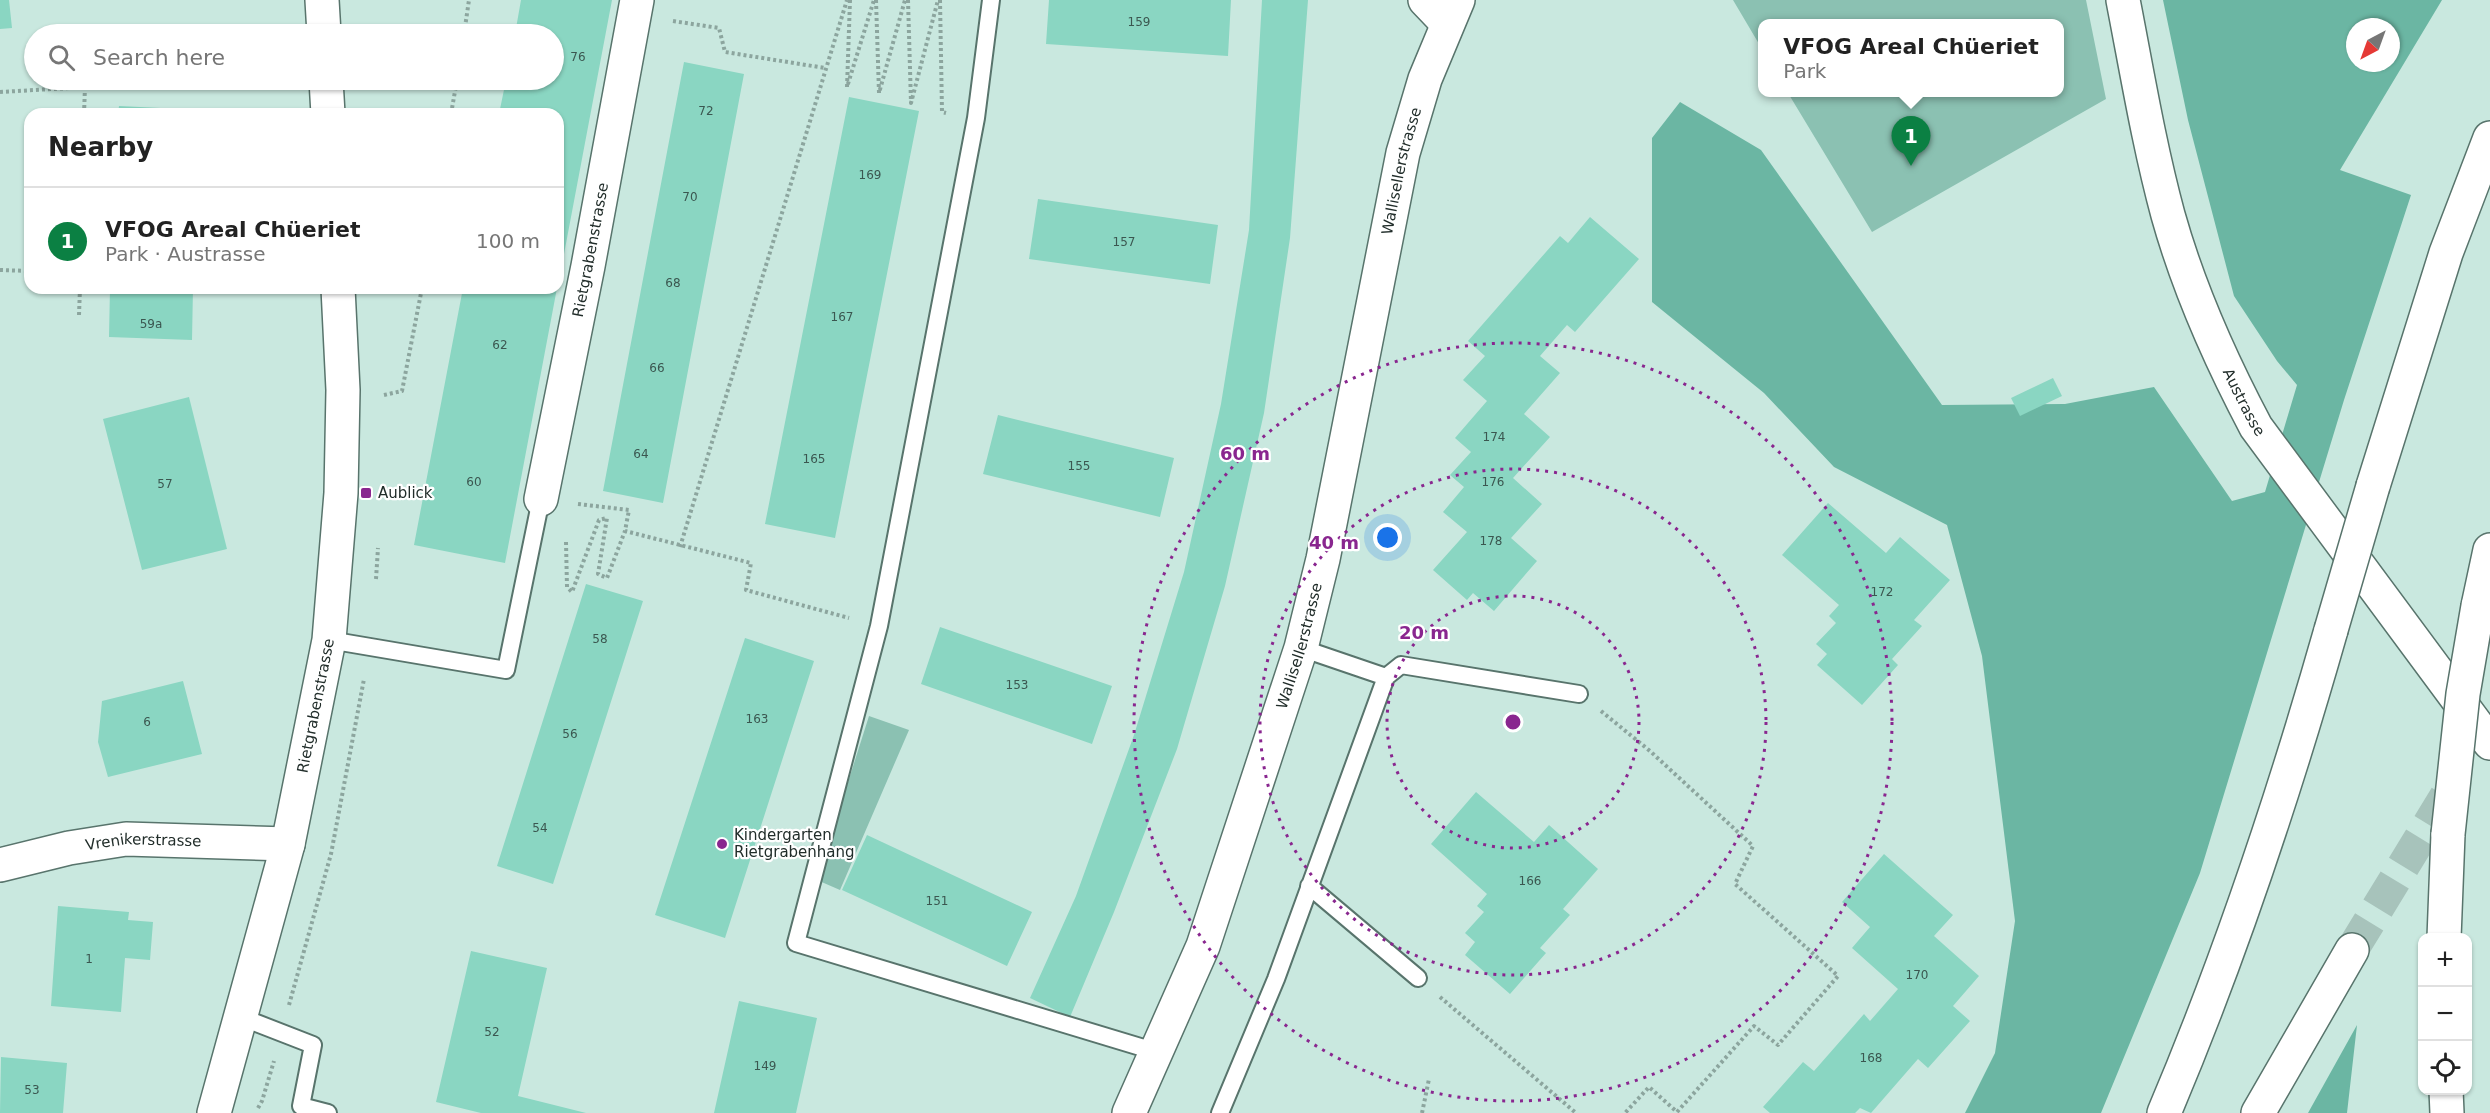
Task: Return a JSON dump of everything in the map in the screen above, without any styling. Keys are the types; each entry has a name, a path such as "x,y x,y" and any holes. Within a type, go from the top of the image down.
{"main road":[{"path":"322,0 323,24"},
{"name":"Rietgrabenstrasse","path":"542,499 637,0"},
{"name":"Austrasse","path":"2123,0 2169,216 2201,313 2228,375 2256,427 2490,743"},
{"name":"Wallisellerstrasse","path":"1129,1113 1203,946 1301,648 1323,559 1403,153 1444,8"},
{"path":"327,90 328,108"},
{"path":"2164,1113 2207,1011 2246,905 2446,253 2490,138"},
{"name":"Rietgrabenstrasse","path":"214,1113 288,844 329,640 342,481 343,390 338,294"},
{"path":"2444,933 2448,834 2463,694 2490,550"},
{"name":"Vrenikerstrasse","path":"0,865 69,848 126,839 288,844"},
{"path":"2258,1113 2352,951"},
{"path":"2446,1095 2447,1113"}],"lane":[{"path":"991,0 976,118 879,626 796,943 1157,1053"},
{"path":"329,640 506,670 542,499"},
{"path":"1301,648 1386,677"},
{"path":"1220,1113 1275,979 1386,677 1401,665 1579,694"},
{"path":"1309,886 1418,978"},
{"path":"242,1017 313,1045 301,1106 328,1113"}],"path":[{"path":"465,24 469,0"},
{"path":"849,0 848,87 875,0"},
{"path":"680,547 825,68 849,0"},
{"path":"875,0 879,93 906,0"},
{"path":"906,0 911,103 939,0"},
{"path":"939,0 942,112 976,118"},
{"path":"668,20 719,28 724,52 825,68"},
{"path":"0,92 34,90"},
{"path":"84,108 85,90"},
{"path":"453,108 456,90"},
{"path":"0,270 24,271"},
{"path":"79,315 80,294"},
{"path":"384,395 402,391 421,294"},
{"path":"542,499 630,510 625,531 607,578 598,574 607,518 599,520 572,592 567,587 565,531"},
{"path":"625,531 680,547 751,563 746,590 879,626"},
{"path":"1579,694 1650,751 1753,846 1735,884 1838,976 1778,1045 1754,1026 1677,1112 1649,1087 1625,1113"},
{"path":"1418,978 1576,1113"},
{"path":"1422,1113 1429,1079"}],"green space":[{"path":"1733,0 2086,0 2106,99 1872,232 1790,97 2064,97 2064,19 1758,19 1758,42"},
{"path":"2163,0 2442,0 2400,70 2400,18 2346,18 2346,72 2399,72 2340,170 2411,195 2344,400 2200,873 2101,1113 1965,1113 1995,1053 2015,921 1982,656 1947,525 1834,467 1764,393 1652,302 1652,138 1680,102 1761,150 1942,405 2065,404 2154,387 2232,501 2265,492 2297,385 2277,361 2234,296 2188,120"},
{"path":"869,716 909,730 840,890 817,880"},
{"path":"2357,1025 2347,1113 2308,1113"}],"building":[{"path":"0,0 9,0 12,28 0,29"},
{"path":"521,0 612,0 564,254 564,108 500,108 504,90 564,90 564,24 517,24"},
{"path":"1049,0 1231,0 1228,56 1046,44"},
{"path":"1262,0 1308,0 1290,238 1264,413 1225,586 1177,749 1114,912 1070,1017 1030,998 1076,896 1134,735 1184,572 1221,404 1249,230"},
{"path":"684,62 744,74 663,503 603,491"},
{"path":"849,97 919,111 835,538 765,524"},
{"path":"119,106 160,108 119,108"},
{"path":"1038,199 1218,225 1210,284 1029,259"},
{"path":"1590,217 1639,259 1575,332 1567,325 1540,356 1560,373 1524,414 1550,437 1513,478 1542,504 1511,538 1537,561 1494,611 1473,593 1467,600 1433,570 1467,532 1443,512 1464,487 1450,475 1471,452 1455,438 1487,401 1463,380 1485,356 1468,341 1560,236 1568,243"},
{"path":"110,294 193,294 192,340 109,337"},
{"path":"462,294 556,294 505,563 414,545"},
{"path":"2053,378 2062,396 2020,416 2011,398"},
{"path":"189,397 227,549 142,570 103,419"},
{"path":"998,415 1174,458 1160,517 983,474"},
{"path":"1828,503 1886,553 1900,537 1950,580 1914,620 1922,626 1892,659 1898,665 1862,705 1817,665 1827,654 1816,644 1836,623 1829,616 1839,605 1782,555"},
{"path":"586,584 643,601 553,884 497,866"},
{"path":"940,627 1112,686 1092,744 921,684"},
{"path":"745,638 814,661 725,938 655,915"},
{"path":"183,681 202,754 108,777 98,742 102,701"},
{"path":"1476,792 1534,842 1549,825 1598,869 1563,909 1570,915 1540,948 1546,953 1510,994 1465,955 1475,942 1465,933 1484,912 1477,906 1487,894 1431,844"},
{"path":"867,835 1032,912 1007,966 842,890"},
{"path":"1884,854 1953,915 1934,936 1979,976 1953,1006 1970,1021 1928,1068 1918,1059 1871,1113 1860,1108 1855,1113 1770,1113 1763,1107 1803,1062 1814,1071 1864,1014 1870,1021 1898,989 1852,948 1870,927 1842,902"},
{"path":"58,906 129,912 128,920 153,922 150,960 125,958 121,1012 51,1006"},
{"path":"471,951 547,968 518,1096 586,1113 481,1113 436,1102"},
{"path":"739,1001 817,1018 796,1113 714,1113"},
{"path":"1,1057 67,1063 63,1113 0,1113"}],"tunnel":[{"path":"2352,950 2457,778"}],"place":[{"name":"VFOG Areal Chüeriet","path":"1911,166"},
{"name":"Aublick","path":"366,493"},
{"name":"Kindergarten Rietgrabenhang","path":"722,844"}]}
